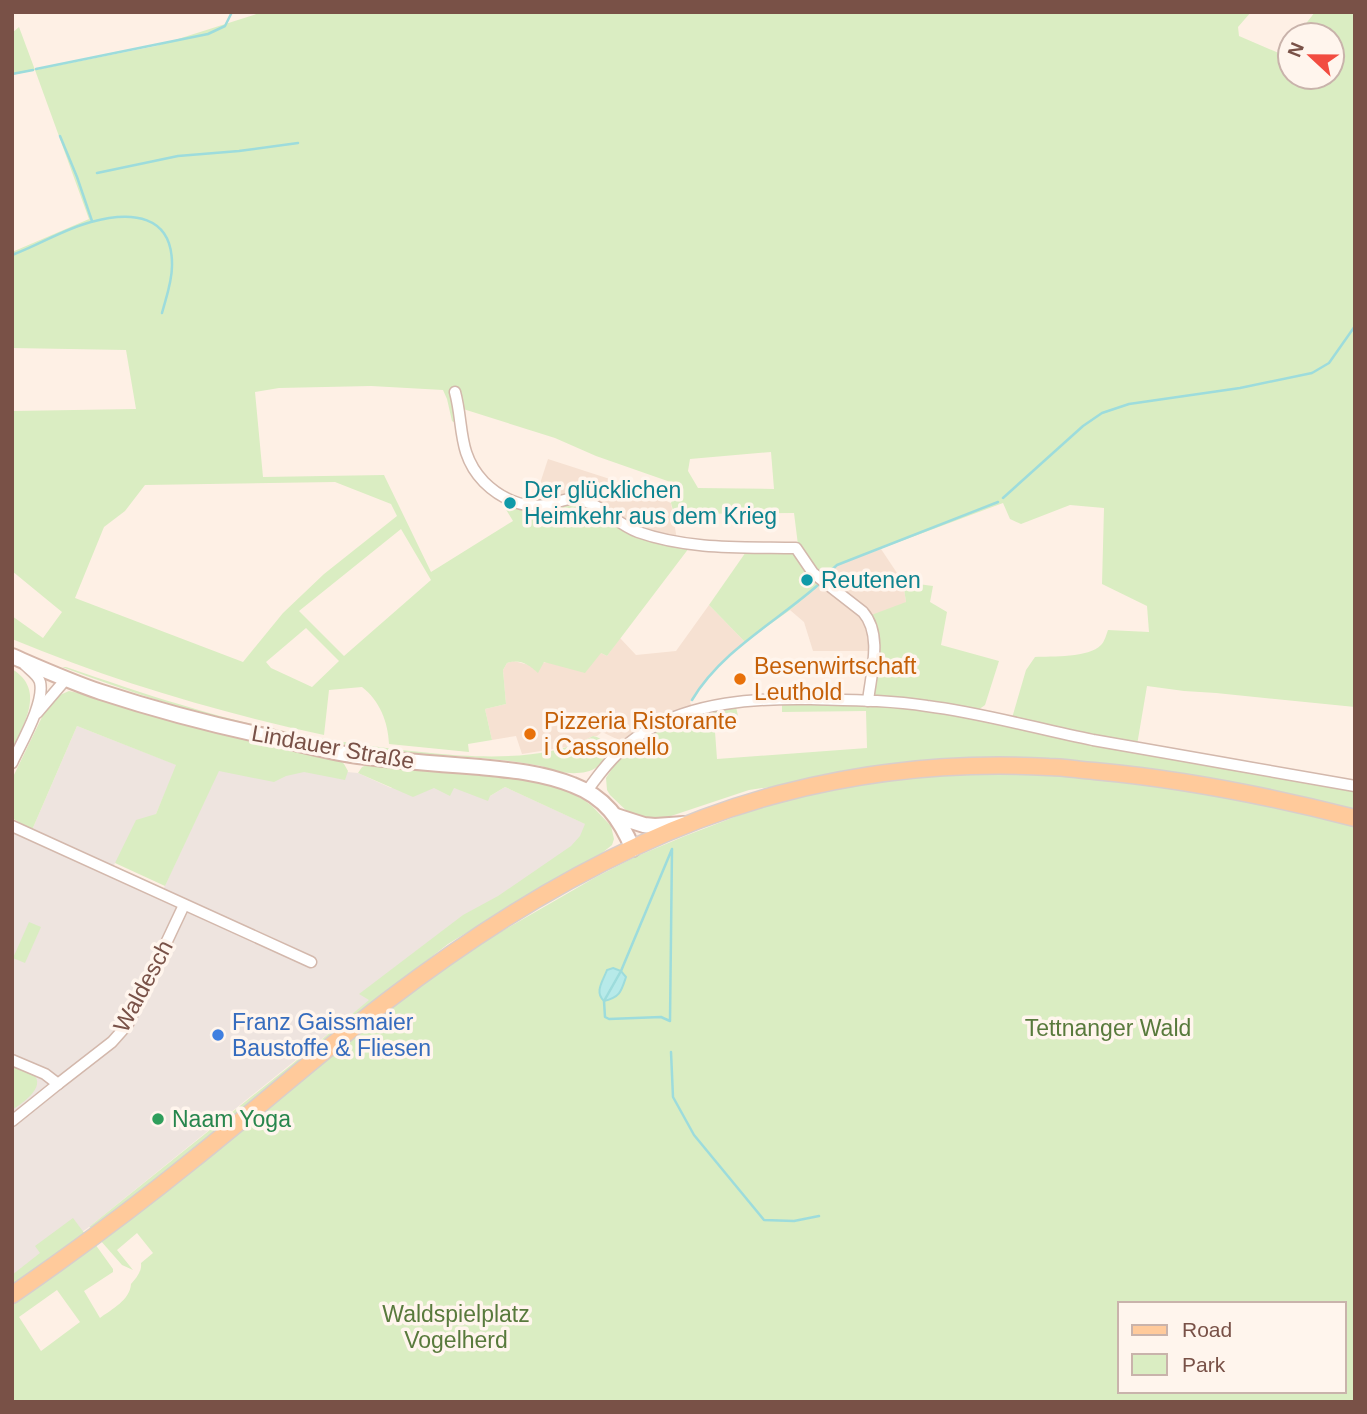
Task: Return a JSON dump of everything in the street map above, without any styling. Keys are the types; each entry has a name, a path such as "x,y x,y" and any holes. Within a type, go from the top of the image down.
{"main road":[{"name":"Lindauer Straße","path":"13,657 132,702 332,751 409,762 528,773 565,781 587,791 616,816 633,849"},
{"path":"12,1295 128,1212 386,1002 437,964 555,890 633,849 692,823 779,794 828,783 918,770 997,766 1051,767 1170,780 1270,798 1355,818"},
{"path":"616,816 644,825 692,823"}],"street":[{"path":"455,392 460,431 472,467 488,485 514,502 533,506 567,499 581,500 636,531 669,541 796,548 813,573 868,618 874,644 868,701"},
{"path":"12,763 35,714 40,682 31,670 13,657"},
{"path":"35,714 66,679"},
{"path":"587,791 609,762 632,740 667,720 711,707 786,699 868,701 950,709 1096,740 1355,786"},
{"path":"12,826 312,962"},
{"name":"Waldesch","path":"12,1121 112,1042 128,1024 184,905"},
{"path":"12,1060 46,1074 58,1083"}],"shaded area":[{"path":"548,459 616,481 671,503 677,540 533,505"},
{"path":"881,549 903,582 906,602 871,651 813,651 804,622 790,610 820,585 837,565"},
{"path":"709,605 745,642 709,675 690,702 692,707 637,731 623,742 602,732 572,746 522,754 516,736 492,740 485,709 506,704 503,670 507,663 514,661 529,665 601,653 607,656 620,638 636,655 676,651"},
{"path":"77,726 177,765 156,814 115,863 111,872 161,894 230,746 326,770 358,773 391,788 454,788 490,796 505,787 592,827 583,846 370,1000 89,1227 12,1282 12,831 79,861 32,830"}],"green space":[{"path":"263,12 1251,12 1238,27 1239,36 1276,52 1276,91 1346,91 1346,21 1308,21 1315,12 1355,12 1355,707 1147,686 1137,745 1012,718 1026,670 1035,657 1070,656 1088,652 1101,645 1108,630 1149,632 1147,606 1102,584 1104,508 1070,505 1021,524 1010,519 1003,503 837,565 823,579 798,545 794,513 674,514 671,503 679,485 596,456 555,438 460,408 457,424 452,421 443,390 371,386 279,388 255,392 263,477 384,475 431,572 513,521 502,503 505,498 515,503 574,500 614,522 689,548 607,656 601,653 585,673 544,662 538,673 524,663 507,663 503,670 506,704 485,709 492,740 468,744 469,752 389,744 382,712 362,687 329,690 324,735 166,694 88,668 12,639 12,616 43,638 62,612 12,571 12,411 136,409 126,350 12,348 12,252 89,219 35,70 156,46","holes":["771,452 774,489 698,488 688,471 690,459","335,482 391,504 397,516 324,574 283,613 243,662 75,598 104,527 125,511 145,485","401,529 431,580 344,656 299,611","306,628 339,661 312,687 271,668 266,662"]},
{"path":"19,27 35,70 12,75 12,33"},
{"path":"748,549 791,551 820,585 745,642 709,605"},
{"path":"903,582 933,586 930,602 947,612 941,645 999,661 985,705 978,710 877,697 871,691 876,646 866,617 906,602"},
{"path":"62,667 213,714 274,729 368,746 471,756 514,756 556,750 593,736 603,741 607,749 602,763 593,769 570,773 513,761 355,747 280,733 207,714"},
{"path":"12,669 22,677 30,696 26,718 13,750"},
{"path":"69,691 161,718 339,759 348,771 345,780 304,772 274,782 219,771 165,886 115,863 136,820 156,814 176,765 77,726 32,830 12,818 12,779 51,702"},
{"path":"782,704 867,705 925,710 1110,748 1355,791 1355,811 1068,762 791,784 749,790 656,821 631,815 607,790 606,778 622,754 655,730 672,723 677,729 706,722 711,710 736,707 738,716 714,718 717,759 867,748 866,711 782,712"},
{"path":"369,764 496,776 561,788 592,806 611,826 614,839 612,845 602,853 448,944 330,1036 169,1169 92,1228 89,1227 369,1000 359,994 463,915 498,896 571,846 580,836 585,824 505,787 490,796 488,801 454,788 450,796 434,788 413,797 358,773 362,767"},
{"name":"Tettnanger Wald","path":"961,774 1084,776 1186,790 1355,824 1355,1402 12,1402 12,1301 95,1244 113,1272 84,1291 100,1318 115,1308 130,1290 140,1272 141,1263 153,1253 137,1233 117,1250 133,1270 122,1265 100,1240 389,1007 466,952 596,877 685,836 798,796 874,782","holes":["57,1290 80,1322 41,1351 19,1317"]},
{"path":"29,922 41,927 25,963 13,958"},
{"path":"12,1064 29,1071 37,1082 33,1093 12,1110"},
{"path":"73,1218 85,1234 12,1286 12,1275 40,1253 35,1246"}],"water":[{"path":"613,968 626,977 619,993 604,1001 601,998 600,986 607,970"}],"waterway":[{"path":"36,69 208,34 225,26 232,12"},
{"path":"12,74 33,70"},
{"path":"60,136 92,221"},
{"path":"97,173 178,156 298,143"},
{"path":"12,255 91,222 121,217 147,220 157,226 165,236 170,249 171,278 162,313"},
{"path":"1003,498 1083,426 1102,413 1129,404 1240,388 1312,373 1329,363 1355,326"},
{"path":"826,575 837,565 998,502"},
{"path":"692,700 704,683 734,652 818,585"},
{"path":"672,849 670,1021 661,1017 609,1019 605,1017 604,1001 621,971 672,849"},
{"path":"671,1052 673,1097 694,1135 764,1220 794,1221 819,1216"}],"place":[{"name":"Der glücklichen Heimkehr aus dem Krieg","path":"510,503"},
{"name":"Reutenen","path":"807,580"},
{"name":"Besenwirtschaft Leuthold","path":"740,679"},
{"name":"Pizzeria Ristorante i Cassonello","path":"530,734"},
{"name":"Franz Gaissmaier Baustoffe & Fliesen","path":"218,1035"},
{"name":"Naam Yoga","path":"158,1119"}],"park label":[{"name":"Waldspielplatz Vogelherd","path":"456,1327"}]}
